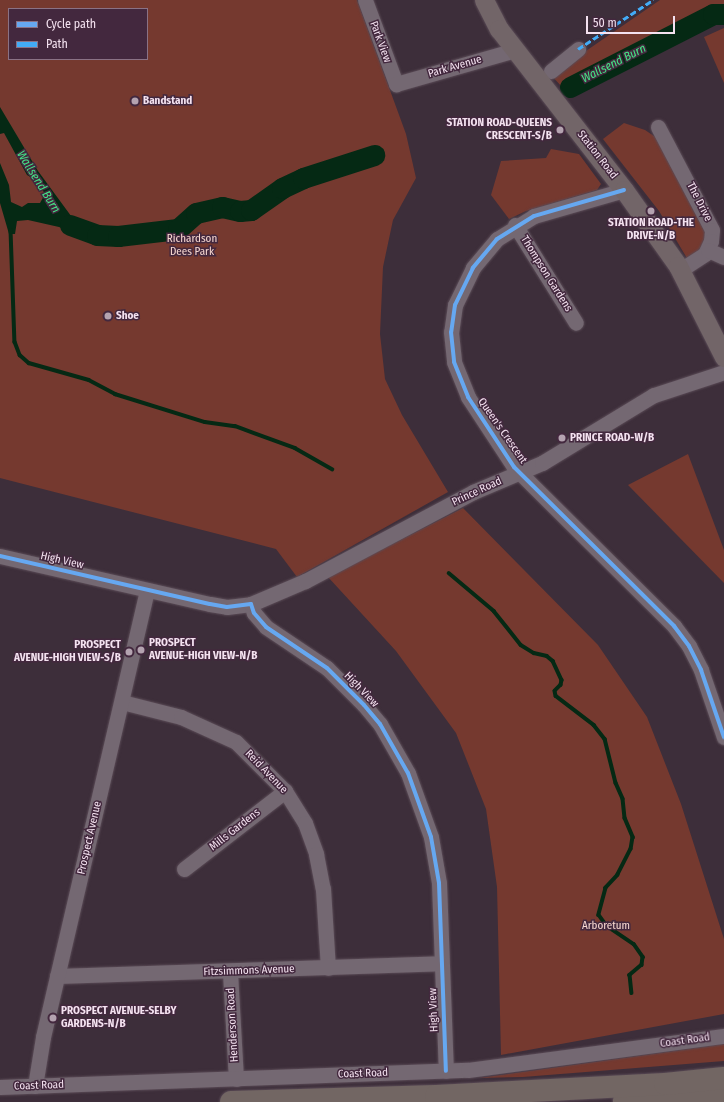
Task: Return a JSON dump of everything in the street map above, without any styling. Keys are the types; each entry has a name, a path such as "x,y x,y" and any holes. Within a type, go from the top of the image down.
{"highway":[{"path":"231,1102 436,1096 665,1084 724,1078"},
{"path":"609,1102 724,1094"}],"main road":[{"name":"Station Road","path":"484,0 498,29 624,190 680,270 724,357"}],"street":[{"name":"Park View","path":"365,0 396,84"},
{"path":"551,71 578,49"},
{"name":"Park Avenue","path":"396,84 515,50"},
{"name":"The Drive","path":"658,127 711,225 712,235 708,250"},
{"name":"Queen's Crescent","path":"624,190 542,213 515,225 488,247 469,273 455,305 451,332 454,362 461,386 508,460 674,626 689,646 701,670 724,737"},
{"name":"Thompson Gardens","path":"515,225 576,322"},
{"path":"680,270 708,250 724,257"},
{"name":"Prince Road","path":"251,604 306,581 473,492 542,463 654,395 724,372"},
{"name":"High View","path":"0,556 219,606 251,604 254,613 266,627 305,652 346,686 380,724 400,757 421,803 431,837 439,884 446,1071"},
{"name":"Prospect Avenue","path":"35,1086 43,1037 148,590"},
{"name":"Reid Avenue","path":"122,702 181,717 236,742 285,791 305,823 316,854 323,889 328,968"},
{"name":"Mills Gardens","path":"184,869 285,791"},
{"name":"Fitzsimmons Avenue","path":"57,976 230,972 441,963"},
{"name":"Henderson Road","path":"230,972 236,1079"},
{"name":"Coast Road","path":"0,1087 446,1071 724,1036"}],"green space":[{"name":"Richardson Dees Park","path":"0,0 357,0 406,134 416,178 393,220 383,267 380,334 385,379 402,415 448,492 297,577 276,549 0,478"},
{"path":"660,0 724,0 724,7 712,7 687,17 682,26 562,87 551,75"},
{"path":"724,28 724,83 704,37"},
{"path":"624,123 645,130 660,140 705,224 706,244 688,260 659,211 603,139"},
{"path":"551,149 579,154 601,184 597,190 526,211 509,219 491,195 501,161 546,158"},
{"path":"688,454 724,550 724,583 628,485"},
{"name":"Arboretum","path":"463,508 598,645 647,717 681,804 724,939 724,1014 501,1055 497,887 486,809 456,733 396,651 328,577"},
{"path":"724,1044 724,1061 523,1077 479,1078"}],"water":[{"path":"0,107 38,171 74,220 97,235 94,238 83,237 59,227 28,220 17,221 15,234 9,234 0,203 0,163 9,185 11,202 22,207 28,203 40,203 45,194 37,181 27,175 4,133 0,134"}],"waterway":[{"name":"Wallsend Burn","path":"570,87 713,14 724,14"},
{"name":"Wallsend Burn","path":"70,225 97,235 118,236 178,229 196,213 222,207 240,211 251,210 282,188 303,178 374,155"},
{"path":"11,230 15,342 20,355 29,363 89,380 115,394 205,422 235,426 295,448 332,469"},
{"path":"449,573 494,611 521,645 534,653 547,656 553,661 562,680 561,685 555,691 556,696 594,725 605,739 616,783 623,799 625,818 633,837 631,849 618,875 606,888 599,915 607,926 634,944 643,957 642,965 630,975 632,993"}],"marked path":[{"path":"578,49 653,0"}],"cycle path":[{"path":"624,190 534,216 497,239 473,268 455,305 451,332 454,362 468,397 514,467 674,626 689,646 701,670 724,737"},
{"path":"0,556 210,604 227,607 251,604 254,613 266,627 327,668 364,705 380,724 408,773 431,837 439,883 446,1071"}],"place":[{"name":"Bandstand","path":"135,101"},
{"name":"STATION ROAD-QUEENS CRESCENT-S/B","path":"560,130"},
{"name":"STATION ROAD-THE DRIVE-N/B","path":"651,211"},
{"name":"Shoe","path":"108,316"},
{"name":"PRINCE ROAD-W/B","path":"562,438"},
{"name":"PROSPECT AVENUE-HIGH VIEW-N/B","path":"141,650"},
{"name":"PROSPECT AVENUE-HIGH VIEW-S/B","path":"129,652"},
{"name":"PROSPECT AVENUE-SELBY GARDENS-N/B","path":"53,1018"}]}
